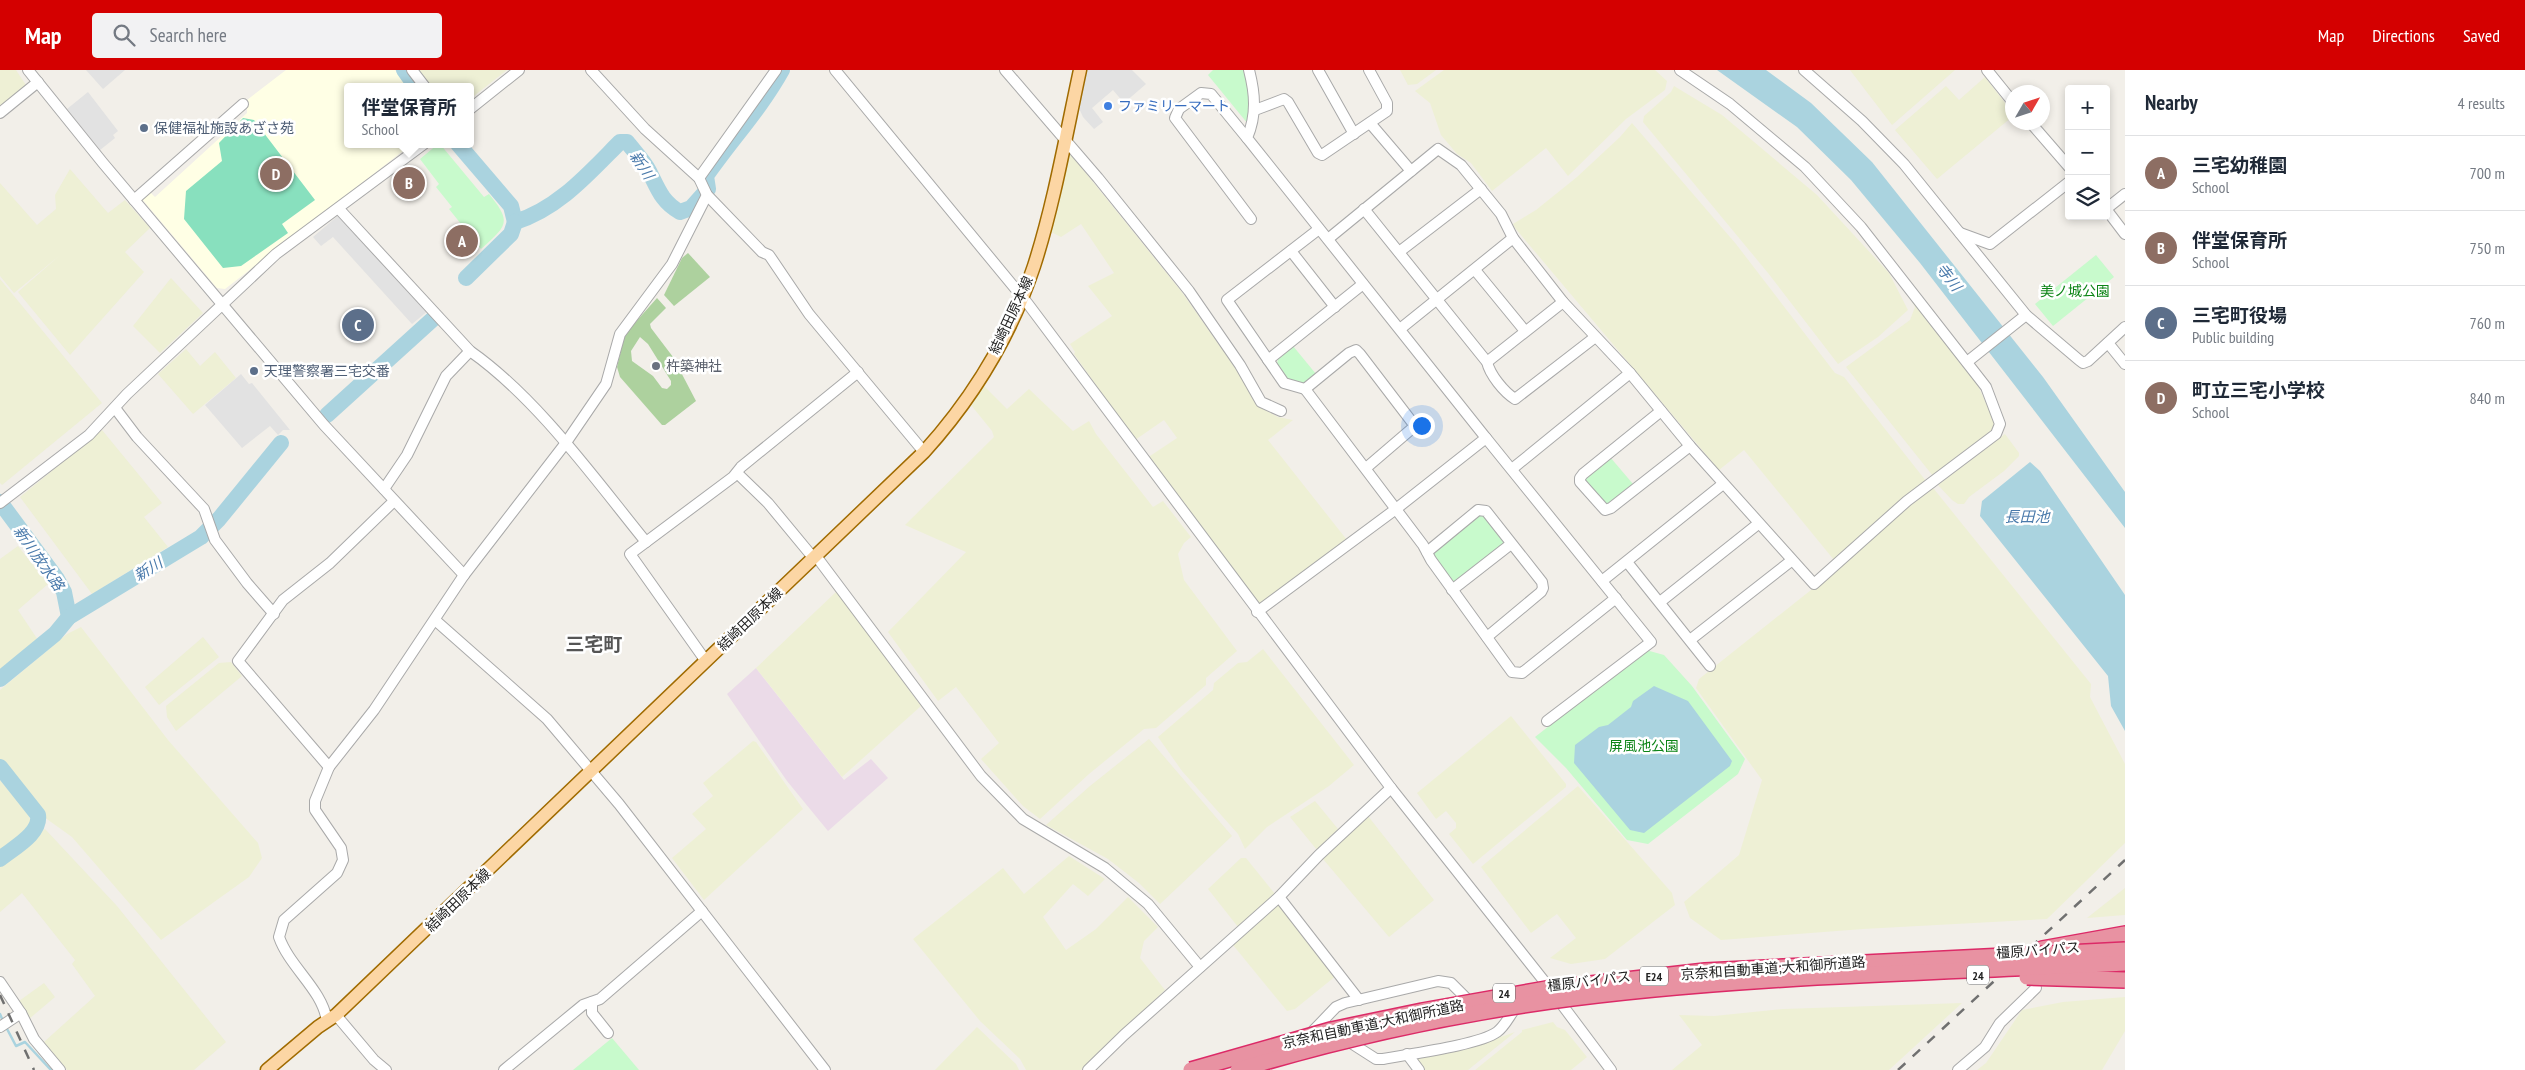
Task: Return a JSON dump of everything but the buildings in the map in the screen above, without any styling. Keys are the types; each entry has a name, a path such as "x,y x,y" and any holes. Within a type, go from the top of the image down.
{"highway":[{"path":"2040,950 2125,934"},
{"name":"橿原バイパス","path":"1183,1070 1313,1031 1422,1006 1548,986 1706,968 2125,945"},
{"name":"京奈和自動車道;大和御所道路","path":"1192,1070 1331,1030 1422,1011 1573,986 1705,971 2125,950"},
{"name":"京奈和自動車道;大和御所道路","path":"1238,1070 1335,1043 1406,1027 1550,1002 1707,984 2125,963"},
{"name":"橿原バイパス","path":"1250,1070 1351,1043 1514,1010 1561,1003 1706,987 1964,975 2125,970"},
{"path":"1964,975 2125,980"}],"main road":[{"name":"結崎田原本線","path":"267,1070 332,1018 591,773 924,452 965,403 1000,345 1034,265 1080,70"}],"street":[{"path":"28,70 134,200 316,413 324,425 464,576"},
{"path":"412,70 421,83"},
{"path":"474,105 519,70"},
{"path":"591,70 645,129 699,178 707,195 762,252 769,255 809,314 924,452"},
{"path":"699,178 776,70"},
{"path":"835,70 1022,297 1391,788 1548,986 1611,1070"},
{"path":"1005,70 1065,139 1189,291 1240,365 1261,402 1281,411"},
{"path":"1247,138 1255,110 1253,86 1248,70"},
{"path":"1318,70 1354,134"},
{"path":"1255,110 1284,99 1288,102 1318,153 1322,155 1387,111 1387,103 1369,70"},
{"path":"1328,239 1438,149 1461,165 1501,214 1513,238 1563,302 1594,338 1630,373 1723,484 1791,561 1814,584 1907,501 1996,434 2000,424 1986,387 1970,360 1861,227 1805,168 1730,104 1680,70"},
{"path":"1804,70 1862,121 1904,164 2024,317 2083,363 2125,327"},
{"path":"1988,70 2005,92"},
{"path":"0,113 38,82"},
{"path":"1251,219 1175,118 1179,109 1201,92 1211,94 1247,138 1650,642 1547,721"},
{"path":"134,200 243,104"},
{"path":"1370,123 1411,171"},
{"path":"2037,130 2065,162"},
{"path":"0,503 89,435 276,254 419,148"},
{"path":"1960,233 1990,244 2065,185"},
{"path":"1399,252 1481,189"},
{"path":"2110,206 2125,194"},
{"path":"386,1070 332,1018 320,999 296,969 279,937 284,920 337,873 343,860 340,848 315,810 315,802 329,767 374,710 464,576 566,444 606,384 620,334 672,264 707,195"},
{"path":"339,209 470,351 484,361 545,419 624,512 646,542"},
{"path":"1364,209 1487,362 1489,370 1510,396 1515,399 1594,338"},
{"path":"2110,214 2125,234"},
{"path":"1319,229 1227,300 1284,383 1305,389 1366,468 1512,672 1522,673 1616,598"},
{"path":"1400,330 1513,238"},
{"path":"1291,251 1335,307"},
{"path":"1475,270 1524,331"},
{"path":"1268,360 1363,284"},
{"path":"1487,362 1563,302"},
{"path":"1970,360 2024,317"},
{"path":"2108,343 2125,364"},
{"path":"1305,389 1356,350 1412,420 1415,426 1412,430 1366,468"},
{"path":"384,489 408,455 446,376 470,351"},
{"path":"705,662 630,554 737,473 858,372"},
{"path":"1512,469 1630,373"},
{"path":"115,408 137,437 204,509 215,540 247,583 274,614"},
{"path":"1661,411 1580,478 1580,482 1599,506 1605,510 1611,508 1690,446"},
{"path":"1257,612 1396,509 1486,438"},
{"path":"737,473 768,503 811,555 816,556 981,776 1023,819 1105,868 1148,904 1200,967"},
{"path":"1602,581 1723,484"},
{"path":"329,767 238,661 283,600 330,563 394,501"},
{"path":"1427,552 1478,510 1486,511 1542,582 1543,588 1541,592 1487,637"},
{"path":"1660,602 1758,524"},
{"path":"1452,590 1511,544"},
{"path":"1690,640 1791,561"},
{"path":"1627,562 1710,666"},
{"path":"435,620 547,719 619,804 825,1070"},
{"path":"1088,1070 1279,897 1319,855 1391,788"},
{"path":"1279,897 1359,1000"},
{"path":"504,1070 576,1010 600,999 702,911"},
{"path":"1313,1031 1336,1007 1438,981 1450,983 1467,999"},
{"path":"0,982 21,1013 34,1040 60,1070"},
{"path":"1958,1070 1985,1048 2000,1023 2036,988"},
{"path":"592,1002 592,1013 608,1033"},
{"path":"1351,1043 1376,1059 1407,1054 1476,1040 1495,1034 1514,1010"},
{"path":"0,1027 21,1013"},
{"path":"1407,1054 1419,1070"}],"shaded area":[{"path":"0,70 16,70 26,85 0,107"},
{"path":"86,70 125,70 103,89"},
{"path":"286,70 395,70 404,83 344,83 344,148 407,148 225,289 217,288 142,199 150,192 155,197 247,113 247,100"},
{"path":"419,70 507,70 474,96 474,83 428,83"},
{"path":"1085,70 1132,70 1146,84 1124,103 1113,90 1092,108 1103,122 1094,129 1083,117 1077,104"},
{"path":"1400,70 1436,70 1417,84 1408,85"},
{"path":"1444,70 1655,70 1667,81 1665,90 1626,119 1568,176 1546,148 1492,191 1471,163 1457,154 1441,135 1430,103 1415,91"},
{"path":"1850,70 1955,70 1892,125"},
{"path":"1985,77 2005,103 2005,123 1937,179 1895,130 1946,86 1959,100"},
{"path":"1674,86 1722,115 1817,195 1889,273 1908,310 1878,337 1838,364 1768,273 1643,122 1644,116 1671,92"},
{"path":"88,92 118,131 113,135 115,138 100,150 67,109"},
{"path":"1632,123 1736,244 1835,373 1844,377 1926,481 1900,500 1834,560 1744,450 1719,470 1513,224 1536,210 1577,177 1620,137"},
{"path":"1068,151 1181,291 1239,373 1257,406 1278,417 1293,420 1268,440 1347,540 1259,604 1147,458 1177,438 1164,420 1135,440 1074,354 1075,352 1070,344 1112,316 1088,286 1114,273 1081,224 1061,237 1049,231"},
{"path":"70,169 108,213 125,200 150,228 125,252 144,272 70,355 18,292 59,256 14,293 0,276 0,183 37,225 56,209 55,195"},
{"path":"340,214 429,310 412,324 333,237 321,246 313,237"},
{"path":"171,278 203,313 160,353 133,326"},
{"path":"0,279 102,403 2,485 0,483"},
{"path":"1904,286 1976,381 1996,426 1991,434 1933,476 1846,367 1910,320 1915,307"},
{"path":"186,349 200,366 215,352 236,378 193,414 158,374"},
{"path":"241,374 249,384 252,383 290,430 283,430 278,435 270,426 242,448 205,405"},
{"path":"983,385 1007,409 1029,389 1073,431 1089,421 1096,434 1153,507 1163,501 1191,537 1184,543 1178,554 1184,580 1237,651 1206,678 1206,685 1156,728 1144,729 1089,774 1040,819 1023,806 981,759 999,743 956,687 938,701 888,632 966,552 905,525 994,437 992,431 971,405"},
{"path":"102,430 162,503 144,517 168,547 92,594 20,497"},
{"path":"2005,434 2019,453 2019,456 2004,471 1969,497 1964,504 1958,504 1952,500 1938,485"},
{"path":"1929,488 1934,489 2091,684 2090,697 2125,764 2125,843 2047,919 1863,929 1721,940 1690,918 1684,902 1739,855 1762,780 1696,688 1699,679 1816,586"},
{"path":"18,546 48,584 18,610 40,643 0,675 0,559"},
{"path":"837,591 921,706 842,777 756,668"},
{"path":"81,627 168,740 258,843 262,858 249,877 161,940 72,837 44,817 0,761 0,690 67,634"},
{"path":"203,637 219,657 159,705 145,687"},
{"path":"1263,649 1354,765 1329,786 1267,827 1245,849 1238,834 1182,771 1158,737 1213,690 1214,683 1238,663 1247,662"},
{"path":"231,662 242,676 176,731 167,717 166,706 219,663"},
{"path":"756,668 844,780 871,759 888,778 828,831 787,781 727,694"},
{"path":"1511,716 1566,784 1566,787 1473,864 1449,834 1456,828 1456,823 1446,811 1436,819 1417,793"},
{"path":"1149,739 1232,836 1160,904 1139,883 1108,859 1046,825 1090,786"},
{"path":"753,741 756,742 803,809 704,900 672,858 706,829 692,814 713,796 703,783"},
{"path":"0,780 28,814 32,828 0,855"},
{"path":"1578,786 1672,893 1675,905 1605,959 1571,964 1550,958 1576,938 1557,914 1531,933 1481,867"},
{"path":"1315,801 1338,829 1317,850 1290,817"},
{"path":"1368,816 1434,900 1389,937 1323,859"},
{"path":"45,829 117,906 226,1042 194,1070 67,1070 44,1042 95,996 72,964 75,960 22,893 0,912 0,866"},
{"path":"1069,856 1105,879 1088,896 1073,884 1043,917 1066,950 1096,929 1128,897 1158,927 1144,941 1140,958 1165,990 1081,1070 1026,1070 1020,1059 980,1021 913,939 1003,868 1024,894"},
{"path":"1241,858 1246,858 1275,894 1238,927 1208,889"},
{"path":"2125,888 2125,915 2087,918"},
{"path":"1280,903 1337,975 1295,1009 1287,1011 1233,945"},
{"path":"44,983 55,997 29,1019 19,1001"},
{"path":"2125,997 2125,1031 2102,1070 1977,1070 1986,1063 2022,1010 2063,1002"},
{"path":"1962,1003 1889,1070 1672,1070 1702,1045 1679,1015 1714,1016 1783,1009"},
{"path":"1553,1022 1557,1027 1565,1030 1587,1057 1571,1070 1475,1070 1522,1032 1522,1030"},
{"path":"977,1027 1016,1064 1019,1070 935,1070"},
{"path":"1515,1032 1468,1070 1425,1070 1415,1058 1478,1045"}],"green space":[{"path":"1213,70 1245,70 1251,97 1248,124 1208,75"},
{"path":"243,118 254,120 315,200 282,224 288,233 241,266 223,268 184,219 186,191 222,161 219,143"},
{"path":"433,148 443,148 484,197 489,194 497,204 504,218 503,224 496,235 481,249 449,209 452,207 436,187 439,184 420,159"},
{"path":"688,253 710,277 674,306 664,295 682,258"},
{"name":"美ノ城公園","path":"2096,255 2114,277 2053,326 2035,304"},
{"path":"657,298 666,308 650,324 651,328 673,357 696,401 665,425 662,425 620,377 617,367 625,334","holes":["640,337 648,344 671,381 671,385 667,389 662,388 653,376 632,361 631,351"]},
{"path":"1293,346 1316,374 1303,384 1286,379 1276,367 1279,356"},
{"path":"1610,457 1633,484 1609,504 1602,504 1583,481 1586,476"},
{"path":"1477,516 1484,516 1503,542 1503,547 1453,584 1433,555 1433,551"},
{"name":"屏風池公園","path":"1646,650 1664,655 1692,686 1745,759 1738,774 1648,844 1627,840 1566,768 1535,737"},
{"path":"612,1038 639,1070 573,1070"}],"water":[{"name":"寺川","path":"1717,70 1766,70 1811,103 1872,162 2043,377 2125,492 2125,528 1920,263 1851,180 1797,127"},
{"name":"長田池","path":"2030,462 2040,471 2125,595 2125,731 2111,706 2108,676 1980,516 1982,501"},
{"path":"1654,686 1688,701 1732,761 1730,766 1644,833 1630,830 1574,763 1575,745 1599,727 1608,725 1631,707 1633,701"}],"waterway":[{"path":"404,70 413,83"},
{"name":"新川","path":"515,222 531,216 559,199 584,178 620,142 627,142 642,160 661,195 669,204 680,212 691,208 708,189 706,176 755,111 782,70"},
{"path":"461,148 511,206 515,222"},
{"name":"新川","path":"466,278 511,234 515,222"},
{"name":"新川","path":"327,415 434,318"},
{"name":"新川","path":"0,679 55,634 69,617 201,537 219,519 281,443"},
{"name":"新川放水路","path":"0,502 57,579 64,592 69,617"},
{"name":"新川","path":"0,767 38,815 38,822 31,834 0,859"},
{"path":"0,1014 3,1021"},
{"path":"6,1027 16,1046 25,1042 51,1070"}],"railway":[{"path":"1898,1070 2125,860"},
{"path":"0,995 34,1070"}],"place":[{"name":"ファミリーマート","path":"1108,106"},
{"name":"保健福祉施設あざさ苑","path":"144,128"},
{"name":"町立三宅小学校","path":"276,174"},
{"name":"伴堂保育所","path":"409,183"},
{"name":"三宅幼稚園","path":"462,241"},
{"name":"三宅町役場","path":"358,325"},
{"name":"杵築神社","path":"656,366"},
{"name":"天理警察署三宅交番","path":"254,371"}],"district":[{"name":"三宅町","path":"594,644"}]}
